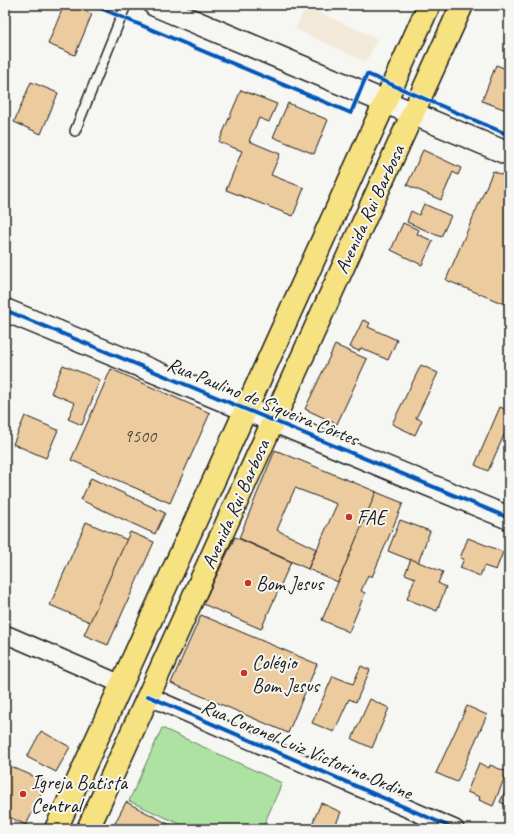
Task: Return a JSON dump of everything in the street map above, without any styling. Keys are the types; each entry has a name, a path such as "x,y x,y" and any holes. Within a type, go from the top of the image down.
{"main road":[{"name":"Avenida Rui Barbosa","path":"56,829 429,5"},
{"name":"Avenida Rui Barbosa","path":"88,829 462,5"}],"street":[{"path":"156,5 509,154"},
{"name":"Rua Paulino de Siqueira Côrtes","path":"5,310 509,518"},
{"path":"5,634 121,684"},
{"name":"Rua Coronel Luiz Victorino Ordine","path":"148,696 455,829"}],"lane":[{"path":"75,131 126,5"}],"shaded area":[{"path":"306,6 377,39 366,62 295,29"}],"green space":[{"path":"162,728 282,783 262,829 191,829 129,801"}],"building":[{"path":"64,5 69,5 92,14 75,55 48,44"},
{"path":"496,65 509,70 509,111 482,101"},
{"path":"31,82 58,93 41,134 14,122"},
{"path":"241,90 277,104 269,122 259,118 249,141 280,154 271,175 304,188 293,216 226,190 242,151 219,142"},
{"path":"288,103 328,120 314,154 273,137"},
{"path":"423,150 461,168 458,175 453,172 441,200 407,185"},
{"path":"493,171 509,178 509,306 446,280"},
{"path":"424,204 451,216 441,237 407,222 411,211 419,215"},
{"path":"403,223 419,230 417,234 433,241 422,265 391,250"},
{"path":"363,320 370,323 368,327 397,340 388,360 361,348 359,351 350,347"},
{"path":"335,345 367,359 337,424 305,409"},
{"path":"63,365 100,380 82,425 68,419 75,403 51,393"},
{"path":"421,365 438,373 416,418 422,420 415,435 392,424"},
{"path":"111,369 210,413 170,503 71,460"},
{"path":"500,407 509,411 509,424 488,471 475,465"},
{"path":"25,416 58,430 46,458 13,444"},
{"name":"FAE","path":"275,450 377,492 338,582 308,569 239,538","holes":["295,488 337,504 308,569 316,549 277,530"]},
{"path":"91,478 165,513 155,534 81,500"},
{"name":"Colégio Bom Jesus","path":"376,492 403,503 372,577 368,575 361,591 365,593 349,632 322,620"},
{"path":"400,520 430,531 418,563 388,551"},
{"path":"86,522 132,542 97,625 50,605"},
{"path":"130,532 154,542 108,645 84,635"},
{"name":"Bom Jesus","path":"235,537 291,562 261,629 203,604"},
{"path":"468,538 503,552 496,570 484,566 480,576 460,568 464,559 460,558"},
{"path":"411,559 443,572 438,583 446,587 437,611 407,599 415,578 405,574"},
{"name":"Colégio Bom Jesus","path":"201,615 317,664 288,733 171,683"},
{"path":"361,666 370,670 356,702 349,699 334,732 312,723 333,676 353,684"},
{"path":"370,699 389,708 372,748 352,739"},
{"path":"467,706 487,715 457,782 436,773"},
{"path":"41,731 70,747 56,772 27,757"},
{"path":"479,763 489,768 490,765 507,772 493,806 479,800 480,797 467,792"},
{"name":"Igreja Batista Central","path":"5,764 47,782 26,825 5,815"},
{"path":"509,782 509,806 500,802"},
{"path":"126,802 178,829 126,829 115,823"},
{"path":"321,803 341,812 334,829 310,829"}],"cycle path":[{"path":"93,5 351,113 367,74 509,135"},
{"path":"5,310 509,518"},
{"path":"148,696 455,829"}],"place":[{"name":"FAE","path":"349,517"},
{"name":"Bom Jesus","path":"248,583"},
{"name":"Colégio Bom Jesus","path":"244,673"},
{"name":"Igreja Batista Central","path":"23,794"}]}
